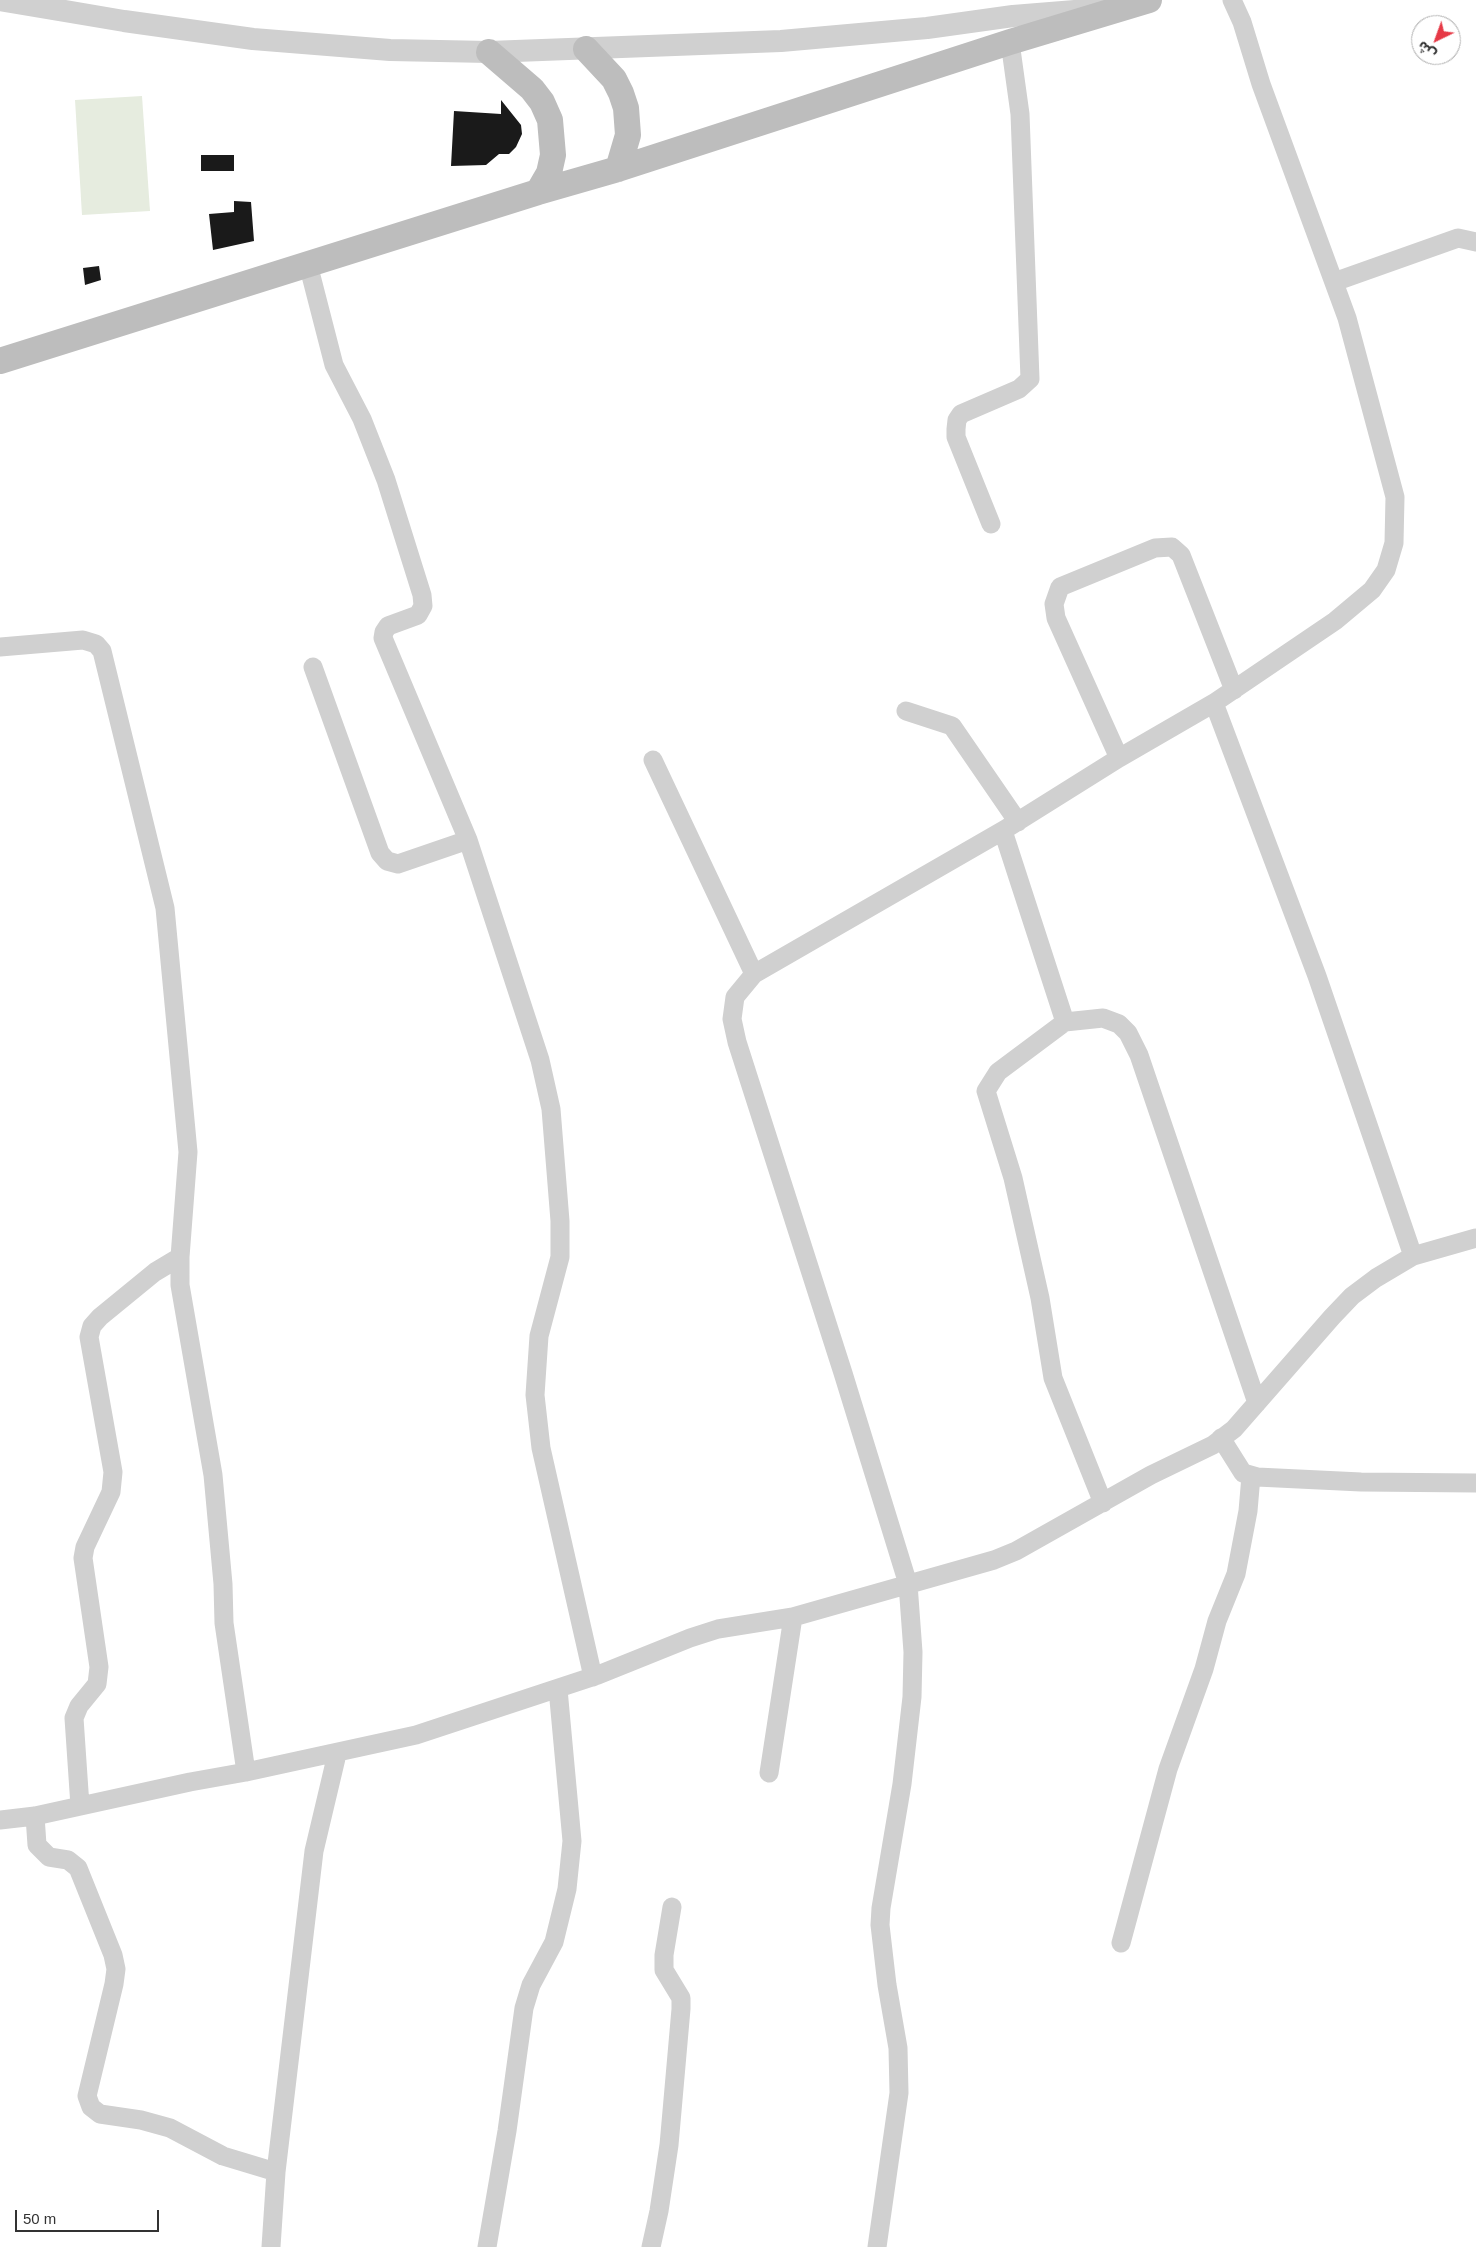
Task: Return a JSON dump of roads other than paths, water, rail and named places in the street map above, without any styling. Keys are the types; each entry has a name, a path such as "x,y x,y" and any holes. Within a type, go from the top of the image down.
{"main road":[{"path":"0,360 538,192 618,169 1010,42 1139,3"},
{"path":"586,49 614,79 622,93 626,108 628,135 618,169"},
{"path":"489,52 532,89 542,102 550,120 553,155 549,172 538,192"}],"street":[{"path":"0,0 124,21 253,39 390,50 489,52 781,41 927,28 1139,3"},
{"path":"877,2247 899,2093 898,2048 887,1985 880,1925 881,1908 902,1784 912,1697 913,1652 908,1584 846,1382 737,1042 732,1019 735,997 754,974 1010,826 1119,758 1234,690 1335,621 1372,590 1386,570 1394,543 1395,497 1347,318 1261,84 1242,22 1232,0"},
{"path":"992,524 956,436 956,429 957,420 961,414 1019,390 1030,379 1020,114 1010,42"},
{"path":"1334,282 1458,238 1476,242"},
{"path":"308,264 334,365 362,420 386,480 422,595 423,606 418,616 388,626 383,638 468,840 540,1060 551,1109 560,1222 560,1257 539,1336 535,1367 535,1395 541,1448 592,1676"},
{"path":"1119,758 1056,618 1054,604 1060,587 1155,548 1172,547 1181,555 1234,690"},
{"path":"0,647 90,640 96,644 104,656 165,908 188,1152 180,1257 180,1285 213,1475 223,1584 224,1624 246,1772"},
{"path":"313,667 380,853 387,861 398,864 468,840"},
{"path":"1214,703 1317,976 1413,1256"},
{"path":"906,711 952,726 1010,826 1065,1022"},
{"path":"653,760 754,974"},
{"path":"1102,1503 1053,1378 1040,1298 1012,1178 986,1091 998,1072 1065,1022 1103,1018 1119,1024 1128,1033 1139,1055 1257,1403"},
{"path":"0,1820 35,1816 190,1782 337,1754 416,1735 558,1689 718,1629 793,1617 994,1560 1016,1551 1221,1438 1234,1429 1352,1296 1376,1278 1413,1256 1476,1238"},
{"path":"80,1806 74,1718 79,1706 97,1684 99,1667 83,1558 84,1547 111,1492 113,1472 89,1337 92,1326 100,1317 155,1272 180,1257"},
{"path":"1221,1438 1243,1473 1251,1476 1361,1482 1476,1482"},
{"path":"1121,1943 1165,1779 1204,1669 1218,1621 1236,1574 1248,1511 1251,1476"},
{"path":"769,1773 793,1617"},
{"path":"487,2247 507,2132 524,2008 531,1985 554,1942 567,1889 572,1841 558,1689"},
{"path":"271,2247 276,2172 314,1851 337,1754"},
{"path":"35,1816 37,1845 49,1857 68,1860 78,1868 113,1954 116,1970 114,1984 86,2096 91,2107 100,2114 141,2120 170,2128 223,2156 276,2172"},
{"path":"651,2247 670,2145 671,2110 681,2009 681,1998 664,1970 664,1955 672,1907"}]}
